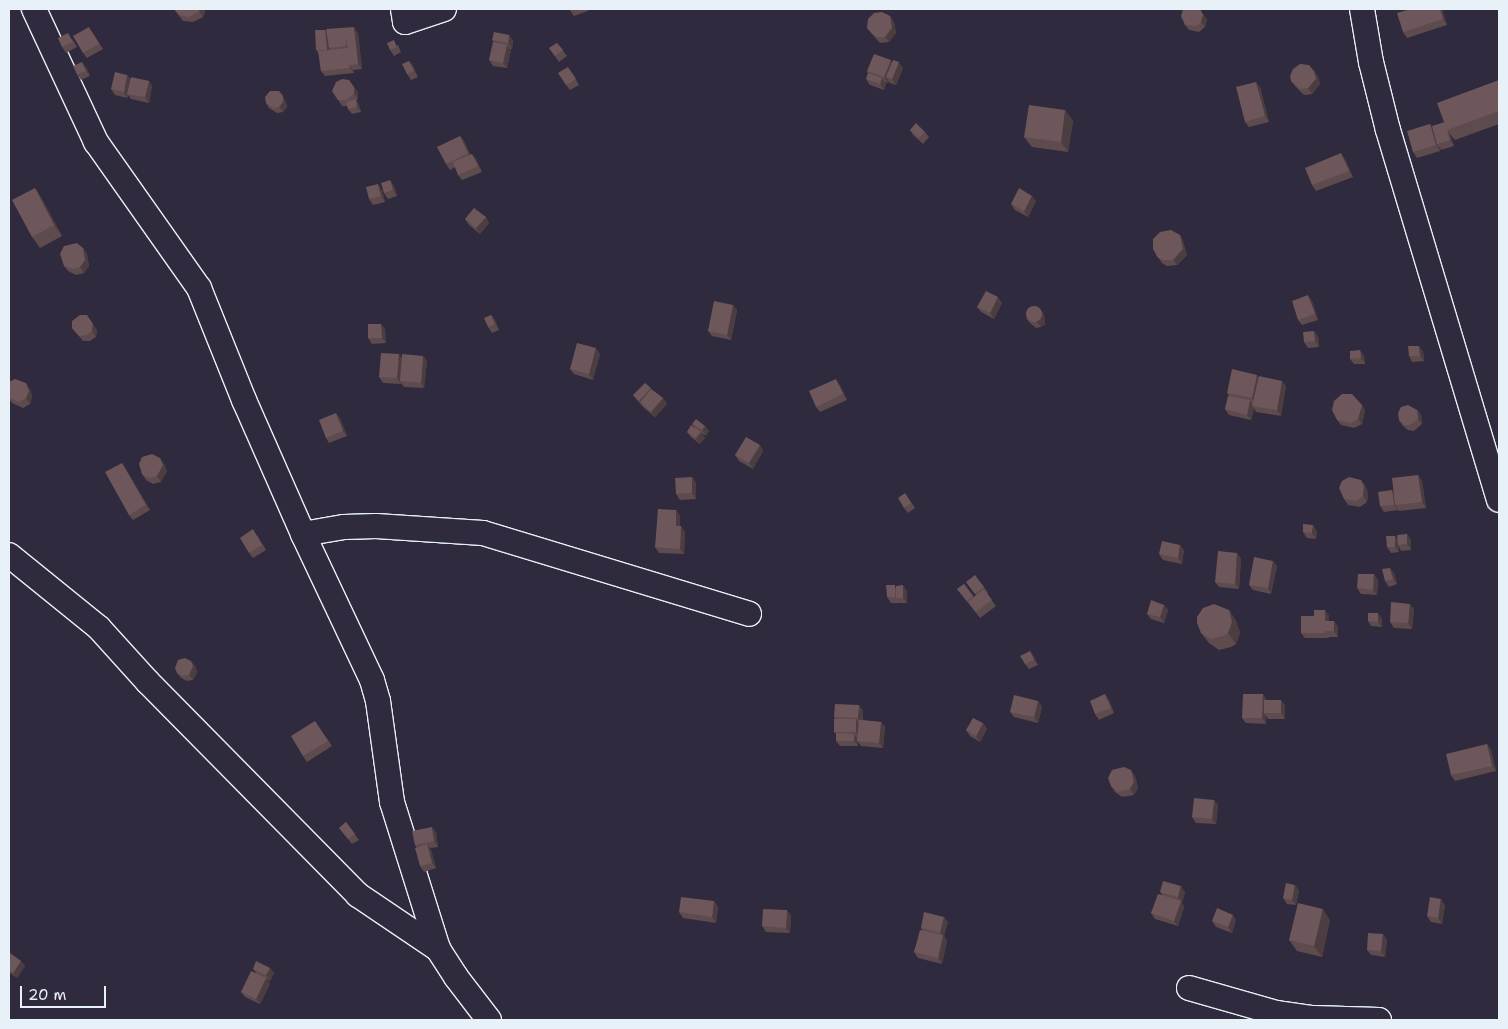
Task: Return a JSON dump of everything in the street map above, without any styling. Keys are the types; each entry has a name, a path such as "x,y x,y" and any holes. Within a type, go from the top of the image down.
{"street":[{"path":"34,9 96,142 199,288 244,400 303,534 372,680 378,701 392,802 438,949 456,977 490,1020"},
{"path":"403,9 405,22 444,9"},
{"path":"1362,9 1370,62 1388,130 1499,500"},
{"path":"303,534 344,527 376,526 484,533 749,614"},
{"path":"9,555 99,628 148,682 358,895 438,949"},
{"path":"1189,988 1276,1014 1313,1018 1379,1020"}],"building":[{"path":"174,9 200,9 189,17 179,15"},
{"path":"1183,9 1200,9 1203,15 1201,22 1196,26 1185,25 1181,16"},
{"path":"1411,9 1440,9 1443,19 1403,32 1397,13"},
{"path":"882,12 890,16 892,28 885,37 876,37 867,28 868,19 874,13"},
{"path":"89,27 99,44 83,53 73,36"},
{"path":"354,27 358,64 349,65 350,68 321,71 318,51 348,48 346,37 346,46 329,48 326,29"},
{"path":"315,30 325,30 327,50 316,50"},
{"path":"494,32 509,35 508,43 492,40"},
{"path":"68,33 73,42 62,47 58,38"},
{"path":"394,40 397,47 390,50 387,43"},
{"path":"493,42 507,45 503,63 489,60"},
{"path":"557,43 563,50 555,56 549,48"},
{"path":"874,54 891,60 884,77 867,71"},
{"path":"893,60 899,62 892,79 886,77"},
{"path":"409,61 414,71 407,74 402,64"},
{"path":"82,62 86,71 77,74 73,66"},
{"path":"1300,64 1309,65 1314,71 1316,79 1308,88 1300,89 1291,81 1290,76 1293,69"},
{"path":"568,67 576,79 566,85 558,73"},
{"path":"115,72 127,75 124,92 111,89"},
{"path":"868,73 882,78 880,84 866,79"},
{"path":"131,77 149,81 145,97 127,94"},
{"path":"342,79 349,80 354,87 354,94 346,100 338,100 332,91 336,82"},
{"path":"1499,80 1499,111 1447,130 1437,103"},
{"path":"1256,82 1265,116 1245,122 1236,87"},
{"path":"270,91 279,91 283,96 283,102 279,107 273,108 266,103 265,97"},
{"path":"356,99 357,107 348,109 346,102"},
{"path":"1029,105 1065,110 1061,142 1024,137"},
{"path":"1445,122 1450,140 1437,144 1432,126"},
{"path":"916,123 925,132 919,138 910,130"},
{"path":"1430,124 1436,145 1413,152 1407,131"},
{"path":"460,136 468,153 446,164 437,147"},
{"path":"1341,153 1349,171 1312,185 1305,168"},
{"path":"472,154 478,166 458,175 453,162"},
{"path":"390,180 393,190 384,193 381,183"},
{"path":"378,184 381,196 369,199 366,187"},
{"path":"35,188 54,225 32,237 12,200"},
{"path":"1019,188 1032,196 1024,211 1011,204"},
{"path":"474,208 486,217 476,228 465,219"},
{"path":"1171,230 1180,235 1183,249 1173,260 1163,260 1158,258 1153,249 1153,239 1160,232"},
{"path":"77,243 83,248 85,260 80,267 72,269 64,266 60,254 64,246"},
{"path":"986,291 998,297 990,313 977,307"},
{"path":"1308,295 1315,314 1298,320 1292,301"},
{"path":"714,301 733,305 727,335 708,331"},
{"path":"1034,306 1040,308 1042,314 1040,320 1034,322 1028,320 1026,314 1028,308"},
{"path":"80,315 87,315 93,324 92,331 86,335 79,336 72,328 72,321"},
{"path":"491,315 495,324 488,327 484,318"},
{"path":"368,324 381,324 382,338 368,338"},
{"path":"1314,331 1315,341 1304,342 1303,332"},
{"path":"577,343 596,348 589,374 570,369"},
{"path":"1408,346 1419,346 1420,356 1409,356"},
{"path":"1360,350 1361,358 1350,359 1350,351"},
{"path":"381,353 399,354 397,378 379,377"},
{"path":"402,354 423,356 421,383 400,381"},
{"path":"1232,369 1257,375 1252,398 1227,393"},
{"path":"1259,376 1282,381 1277,410 1252,406"},
{"path":"15,379 26,383 29,391 26,398 19,402 9,398 9,382"},
{"path":"836,379 843,394 816,407 809,391"},
{"path":"645,383 651,388 639,401 633,395"},
{"path":"651,389 663,398 651,412 640,402"},
{"path":"1342,394 1352,394 1362,405 1358,419 1350,423 1337,420 1332,410 1334,401"},
{"path":"1228,396 1250,400 1247,415 1225,409"},
{"path":"1408,405 1417,410 1418,419 1410,425 1404,425 1399,420 1398,413 1401,407"},
{"path":"336,413 343,431 326,438 319,420"},
{"path":"696,419 705,426 702,430 692,424"},
{"path":"691,425 701,432 696,438 687,432"},
{"path":"746,437 760,445 749,463 735,455"},
{"path":"152,454 160,458 163,465 157,476 149,478 142,474 139,464 142,457"},
{"path":"122,463 146,505 129,515 105,472"},
{"path":"1418,475 1422,502 1395,505 1392,478"},
{"path":"692,477 692,493 676,494 675,478"},
{"path":"1349,477 1361,480 1364,487 1363,496 1356,501 1344,499 1339,488 1342,481"},
{"path":"1392,490 1394,505 1380,506 1378,492"},
{"path":"905,493 911,503 904,508 898,498"},
{"path":"658,509 676,510 676,526 681,526 680,549 655,547"},
{"path":"1303,524 1313,525 1312,533 1303,532"},
{"path":"253,529 262,545 249,553 240,538"},
{"path":"1407,534 1407,544 1398,545 1397,535"},
{"path":"1386,536 1395,536 1395,547 1387,547"},
{"path":"1162,541 1180,545 1178,558 1159,554"},
{"path":"1218,551 1237,553 1235,584 1215,582"},
{"path":"1254,557 1273,561 1268,588 1249,585"},
{"path":"1390,568 1393,579 1385,581 1382,569"},
{"path":"1358,574 1374,574 1373,590 1357,588"},
{"path":"975,575 984,587 975,594 966,582"},
{"path":"964,584 973,596 967,601 957,589"},
{"path":"886,585 895,585 895,597 887,597"},
{"path":"903,585 903,598 896,598 896,586"},
{"path":"984,589 992,600 976,612 968,602"},
{"path":"1151,600 1164,605 1160,617 1147,614"},
{"path":"1391,602 1410,604 1408,623 1390,622"},
{"path":"1214,604 1229,610 1232,622 1228,633 1211,639 1201,633 1197,617 1203,608"},
{"path":"1314,610 1325,610 1325,621 1334,621 1334,631 1301,633 1301,616 1314,616"},
{"path":"1368,613 1378,613 1378,622 1368,621"},
{"path":"1030,651 1034,660 1025,664 1020,656"},
{"path":"185,658 191,661 193,666 189,675 183,676 177,673 175,668 178,660"},
{"path":"1105,694 1111,708 1095,714 1090,701"},
{"path":"1243,694 1263,694 1262,718 1242,718"},
{"path":"1014,695 1038,701 1034,717 1010,712"},
{"path":"1264,700 1281,700 1281,713 1264,713"},
{"path":"835,704 859,705 858,718 834,717"},
{"path":"973,718 983,723 976,736 966,730"},
{"path":"834,719 856,719 856,732 834,732"},
{"path":"859,720 881,722 879,743 857,741"},
{"path":"315,721 328,741 303,756 291,736"},
{"path":"836,733 854,734 854,741 836,741"},
{"path":"1487,744 1492,766 1451,775 1446,754"},
{"path":"1124,767 1131,770 1134,782 1130,789 1118,792 1111,786 1108,778 1112,770"},
{"path":"1194,798 1214,800 1212,819 1192,817"},
{"path":"346,822 355,834 348,839 339,828"},
{"path":"432,827 434,841 415,845 412,831"},
{"path":"427,844 432,863 420,866 415,848"},
{"path":"1163,881 1181,886 1178,897 1160,892"},
{"path":"1286,883 1295,885 1292,900 1283,898"},
{"path":"1158,894 1181,901 1174,921 1151,913"},
{"path":"681,897 714,901 712,917 679,912"},
{"path":"1430,897 1441,899 1438,918 1427,916"},
{"path":"1298,903 1323,909 1314,946 1289,940"},
{"path":"1217,908 1233,915 1228,927 1212,921"},
{"path":"763,909 787,910 786,928 762,926"},
{"path":"924,912 944,917 940,933 921,928"},
{"path":"920,930 943,935 938,958 914,952"},
{"path":"1368,933 1383,934 1381,951 1367,950"},
{"path":"10,953 21,961 13,973 9,969"},
{"path":"256,961 270,968 266,975 253,969"},
{"path":"251,971 266,978 256,999 241,992"}]}
